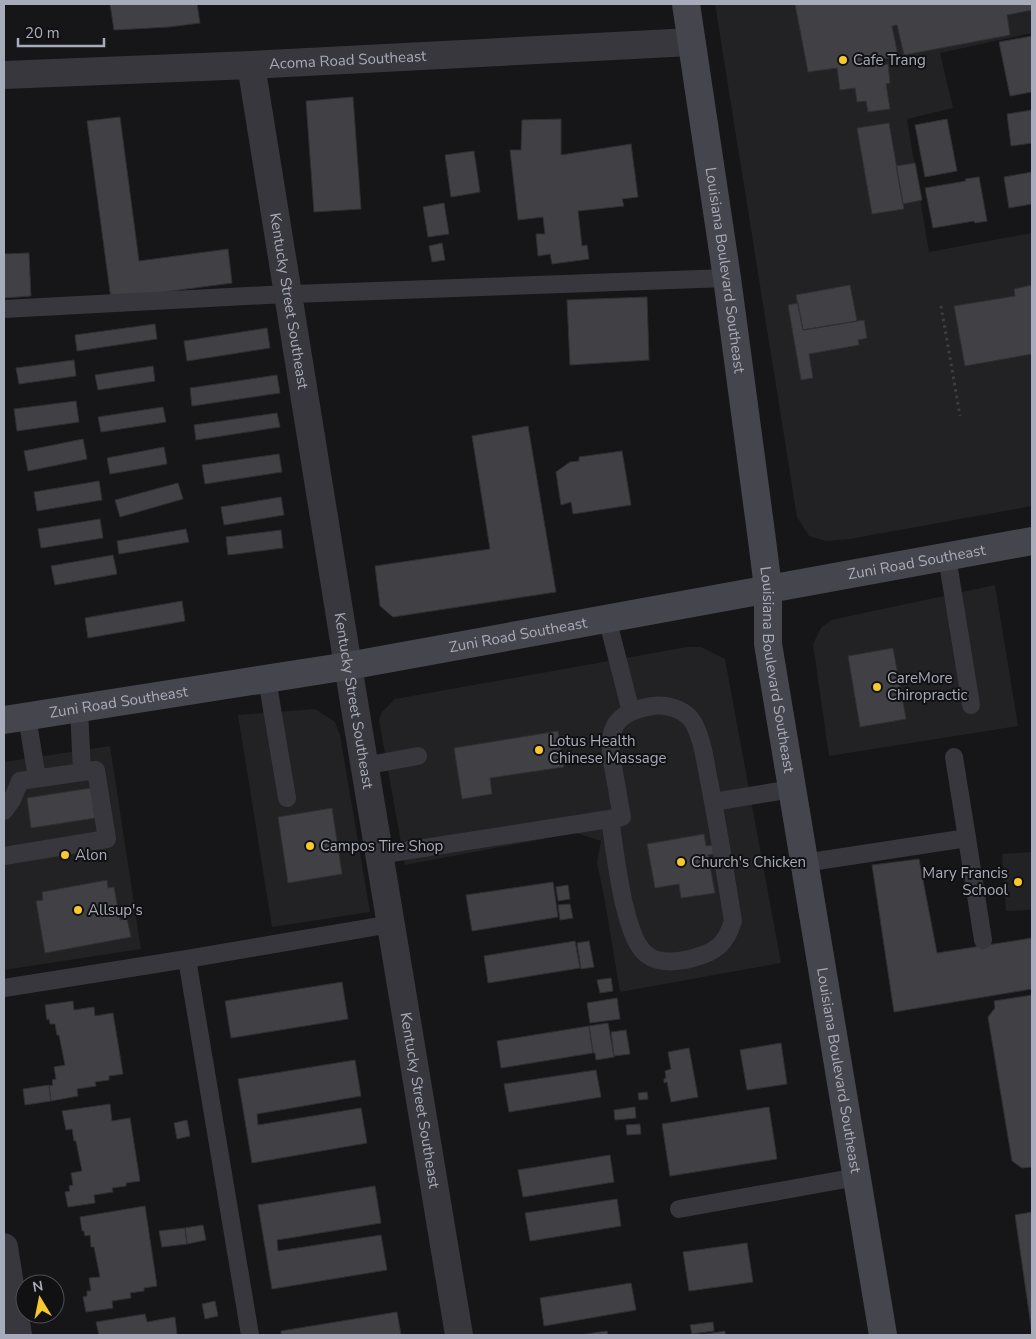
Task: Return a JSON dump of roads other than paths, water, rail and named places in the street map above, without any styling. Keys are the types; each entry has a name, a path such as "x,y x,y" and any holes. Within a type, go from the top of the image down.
{"main road":[{"name":"Louisiana Boulevard Southeast","path":"686,4 726,278 768,588 768,644 883,1335"},
{"name":"Zuni Road Southeast","path":"15,718 348,666 1032,541"}],"street":[{"name":"Acoma Road Southeast","path":"4,75 252,65 691,42"},
{"name":"Kentucky Street Southeast","path":"252,65 364,766 459,1335"},
{"path":"4,1247 18,1335"}],"lane":[{"path":"4,309 288,294 726,278"},
{"path":"947,557 970,705"},
{"path":"608,618 631,712"},
{"path":"267,679 287,798"},
{"path":"379,855 622,817 610,751 610,739 613,729 619,720 631,712 656,705 669,706 681,711 690,718 702,745 733,922 729,934 722,945 694,958 678,961 666,962 645,954 637,944 627,915 610,819"},
{"path":"80,708 82,772"},
{"path":"15,718 37,778"},
{"path":"364,766 418,756"},
{"path":"954,757 983,940"},
{"path":"4,811 12,800 20,781 96,770 107,839 4,856"},
{"path":"713,802 792,789"},
{"path":"804,863 967,838"},
{"path":"4,988 391,924"},
{"path":"187,959 250,1335"},
{"path":"679,1209 856,1177"}],"place":[{"name":"Cafe Trang","path":"843,60"},
{"name":"CareMore Chiropractic","path":"877,687"},
{"name":"Lotus Health Chinese Massage","path":"539,750"},
{"name":"Campos Tire Shop","path":"310,846"},
{"name":"Alon","path":"65,855"},
{"name":"Church's Chicken","path":"681,862"},
{"name":"Mary Francis School","path":"1018,882"},
{"name":"Allsup's","path":"78,910"}]}
